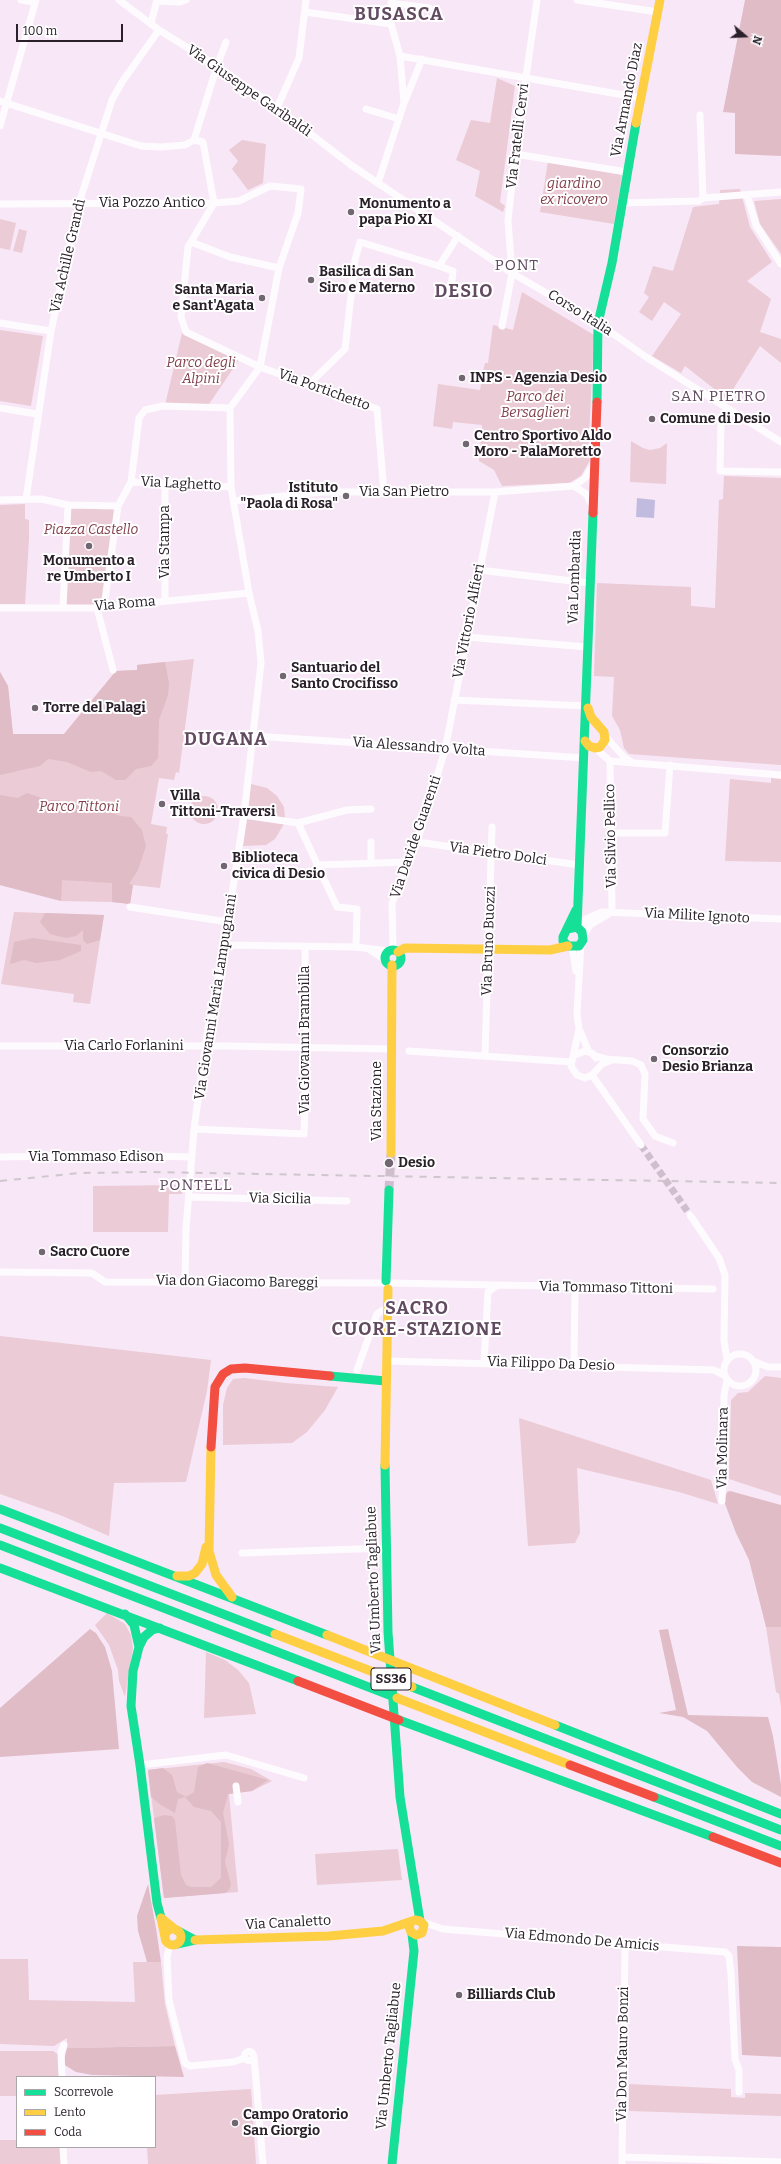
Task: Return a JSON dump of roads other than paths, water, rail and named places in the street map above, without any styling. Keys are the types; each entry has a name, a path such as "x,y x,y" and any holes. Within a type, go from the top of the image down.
{"main road":[{"name":"Via Armando Diaz","path":"596,461 598,323 612,263 621,203 660,0"},
{"name":"Via Lombardia","path":"580,934 578,907 579,866 585,737 592,505 596,461"},
{"name":"Via Lombardia","path":"586,695 591,717 605,736"},
{"path":"595,748 589,746 585,737 590,728 599,728"},
{"path":"584,761 595,748 603,744 605,736"},
{"name":"Via Lombardia","path":"550,950 565,933 578,907"},
{"path":"570,947 563,941 565,933 580,934"},
{"path":"391,1050 389,963 386,955 393,951 406,948 550,950 570,947 580,934"},
{"path":"389,963 397,964 400,960 393,951"},
{"name":"Via Stazione","path":"391,1050 391,1153"},
{"name":"Via Umberto Tagliabue","path":"389,1190 386,1285 388,1307 386,1381 386,1548 388,1632 400,1797 416,1903 417,1927 392,2164"},
{"path":"233,1598 216,1575 211,1562 208,1536 215,1387 222,1374 231,1369 245,1368 386,1381"},
{"path":"0,1509 233,1598 781,1814"},
{"name":"SS36","path":"0,1528 781,1830"},
{"path":"173,1576 184,1577 195,1573 202,1564 208,1536"},
{"name":"SS36","path":"0,1545 781,1846"},
{"path":"0,1568 781,1863"},
{"path":"125,1614 134,1625 139,1647 130,1690 157,1903 161,1918 171,1942"},
{"path":"139,1647 152,1630 160,1628"},
{"name":"Via Canaletto","path":"161,1918 177,1931 194,1940"},
{"name":"Via Canaletto","path":"171,1942 330,1936 417,1927"},
{"path":"168,1931 177,1931 180,1939 171,1942 168,1931"}],"street":[{"path":"0,126 3,102 35,1 21,0"},
{"name":"Via Giuseppe Garibaldi","path":"119,0 159,30 217,66 277,108 348,163 378,183"},
{"path":"151,23 157,0 180,2 186,0"},
{"path":"277,108 299,58 306,0"},
{"name":"Via Fratelli Cervi","path":"502,326 512,273 508,221 515,154 537,0"},
{"path":"577,0 658,12"},
{"path":"404,103 400,56 391,24 391,1 410,3 429,8"},
{"path":"305,12 391,24"},
{"name":"Via Achille Grandi","path":"26,499 50,331 79,203 112,100 122,82 159,30"},
{"path":"194,140 226,42"},
{"path":"400,56 641,98"},
{"path":"378,183 404,103 422,59"},
{"path":"3,102 141,146 161,147 185,145 194,140 203,142 214,203"},
{"path":"366,109 399,119"},
{"path":"700,115 703,198"},
{"path":"515,154 627,172"},
{"name":"Corso Italia","path":"378,183 512,273 598,323 646,357 781,442"},
{"name":"Via Pozzo Antico","path":"0,204 214,203 239,201 270,186 301,189 298,213 279,268"},
{"path":"621,203 699,201 703,198 781,192"},
{"path":"747,195 756,225 781,264"},
{"name":"Via Portichetto","path":"214,203 188,247 181,317 186,332 260,366 377,409 384,493"},
{"path":"439,266 458,236"},
{"path":"113,670 100,607 118,506 131,482 139,418 146,410 163,406 230,408 260,366 279,268 230,257 191,242"},
{"path":"309,384 344,349 355,260 360,242 453,271 451,288"},
{"path":"0,323 50,331"},
{"path":"0,408 37,414"},
{"name":"Via Giovanni Maria Lampugnani","path":"185,1282 194,1129 206,1046 228,922 244,815 261,663 258,631 249,593 232,487 230,408"},
{"path":"728,409 721,422 720,471 781,472"},
{"path":"592,505 586,494 574,486 585,478 596,461"},
{"name":"Via Laghetto","path":"131,482 232,487"},
{"name":"Via Stampa","path":"165,483 165,601"},
{"name":"Via San Pietro","path":"234,501 323,492 495,492 574,486"},
{"name":"Via Vittorio Alfieri","path":"445,750 495,492"},
{"path":"0,500 41,499 68,505 118,506"},
{"path":"63,607 68,505"},
{"path":"479,570 589,583"},
{"name":"Via Roma","path":"0,608 100,607 249,593"},
{"path":"466,638 587,647"},
{"path":"454,700 586,706"},
{"name":"Via Alessandro Volta","path":"254,736 584,761"},
{"path":"605,736 624,758 634,763"},
{"path":"595,748 610,761 670,764 781,775"},
{"name":"Via Davide Guarenti","path":"393,951 392,903 417,842 445,750"},
{"name":"Via Silvio Pellico","path":"610,761 612,912"},
{"path":"610,833 665,833 670,764"},
{"path":"244,815 298,823 346,810 371,809"},
{"path":"298,823 336,907 357,908 356,947"},
{"name":"Via Bruno Buozzi","path":"485,1055 492,828"},
{"path":"371,842 371,862"},
{"name":"Via Pietro Dolci","path":"417,842 579,866"},
{"path":"318,865 371,862 409,862"},
{"path":"130,907 228,922"},
{"path":"580,934 612,912"},
{"name":"Via Milite Ignoto","path":"612,912 781,920"},
{"name":"Via Lombardia","path":"571,1062 574,1055 579,1029 577,1014 580,934"},
{"path":"224,946 356,947 393,951"},
{"name":"Via Giovanni Brambilla","path":"194,1129 304,1134 307,1047 305,947"},
{"name":"Via Lombardia","path":"570,947 578,982"},
{"path":"367,948 389,963"},
{"name":"Via Lombardia","path":"579,1029 592,1054 598,1062 595,1072"},
{"name":"Via Carlo Forlanini","path":"0,1046 307,1047 391,1050"},
{"path":"409,1051 571,1062 572,1070 577,1075 584,1078 595,1072 602,1064 612,1060"},
{"path":"574,1055 581,1051 612,1060 632,1061 641,1065 645,1074 643,1120 655,1136 673,1143"},
{"path":"595,1072 641,1145"},
{"name":"Via Tommaso Edison","path":"0,1158 117,1155 192,1157"},
{"name":"Via Sicilia","path":"189,1197 347,1201"},
{"path":"690,1215 720,1258 724,1275 724,1340 726,1378 735,1385 744,1385 752,1380 755,1375 756,1368 753,1361"},
{"name":"Via don Giacomo Bareggi","path":"0,1272 92,1273 105,1282 369,1283 386,1285"},
{"name":"Via Tommaso Tittoni","path":"386,1285 498,1285 575,1288 713,1289"},
{"path":"488,1292 498,1285"},
{"path":"480,1286 488,1292"},
{"path":"574,1365 575,1288"},
{"path":"484,1362 488,1292"},
{"path":"357,1370 377,1314 388,1307"},
{"path":"724,1340 737,1354 748,1357 753,1361 768,1367 781,1367"},
{"path":"726,1362 737,1354"},
{"name":"Via Filippo Da Desio","path":"387,1361 484,1362 714,1370 726,1378"},
{"name":"Via Filippo Da Desio","path":"714,1370 726,1362"},
{"path":"755,1375 768,1367"},
{"name":"Via Molinara","path":"722,1501 724,1395 726,1378"},
{"name":"Via Molinara","path":"724,1395 735,1385"},
{"path":"242,1553 386,1548"},
{"path":"140,1765 226,1755 304,1778"},
{"path":"236,1786 238,1802"},
{"name":"Via Edmondo De Amicis","path":"417,1927 725,1952 729,1956 731,1969 735,2059 739,2070 739,2092"},
{"path":"171,1942 167,1957 170,2004 185,2063 190,2066 233,2062 245,2058 246,2054 249,2052 254,2056 263,2164"},
{"name":"Via Don Mauro Bonzi","path":"622,2160 624,1944"},
{"path":"62,2076 61,2052 64,2045"},
{"path":"63,2148 64,2164"},
{"path":"622,2160 781,2162"}],"tunnel":[{"path":"641,1145 690,1215"},
{"path":"389,1190 391,1153"}],"railway":[{"path":"0,1181 80,1173 147,1172 781,1183"}],"place":[{"name":"Monumento a papa Pio XI","path":"351,212"},
{"name":"Basilica di San Siro e Materno","path":"311,280"},
{"name":"Santa Maria e Sant'Agata","path":"262,298"},
{"name":"INPS - Agenzia Desio","path":"462,378"},
{"name":"Comune di Desio","path":"652,419"},
{"name":"Centro Sportivo Aldo Moro - PalaMoretto","path":"466,444"},
{"name":"Istituto \"Paola di Rosa\"","path":"346,496"},
{"name":"Monumento a re Umberto I","path":"89,546"},
{"name":"Santuario del Santo Crocifisso","path":"283,676"},
{"name":"Torre del Palagi","path":"35,708"},
{"name":"Villa Tittoni-Traversi","path":"162,804"},
{"name":"Biblioteca civica di Desio","path":"224,866"},
{"name":"Consorzio Desio Brianza","path":"654,1059"},
{"name":"Desio","path":"389,1163"},
{"name":"Sacro Cuore","path":"42,1252"},
{"name":"Billiards Club","path":"459,1995"},
{"name":"Campo Oratorio San Giorgio","path":"235,2123"}],"district":[{"name":"BUSASCA","path":"399,15"},
{"name":"PONT","path":"517,266"},
{"name":"DESIO","path":"464,292"},
{"name":"SAN PIETRO","path":"719,397"},
{"name":"DUGANA","path":"226,740"},
{"name":"PONTELL","path":"196,1186"},
{"name":"SACRO CUORE-STAZIONE","path":"417,1319"}],"park label":[{"name":"giardino ex ricovero","path":"574,192"},
{"name":"Parco degli Alpini","path":"201,372"},
{"name":"Parco dei Bersaglieri","path":"535,406"},
{"name":"Piazza Castello","path":"91,530"},
{"name":"Parco Tittoni","path":"79,807"}]}
